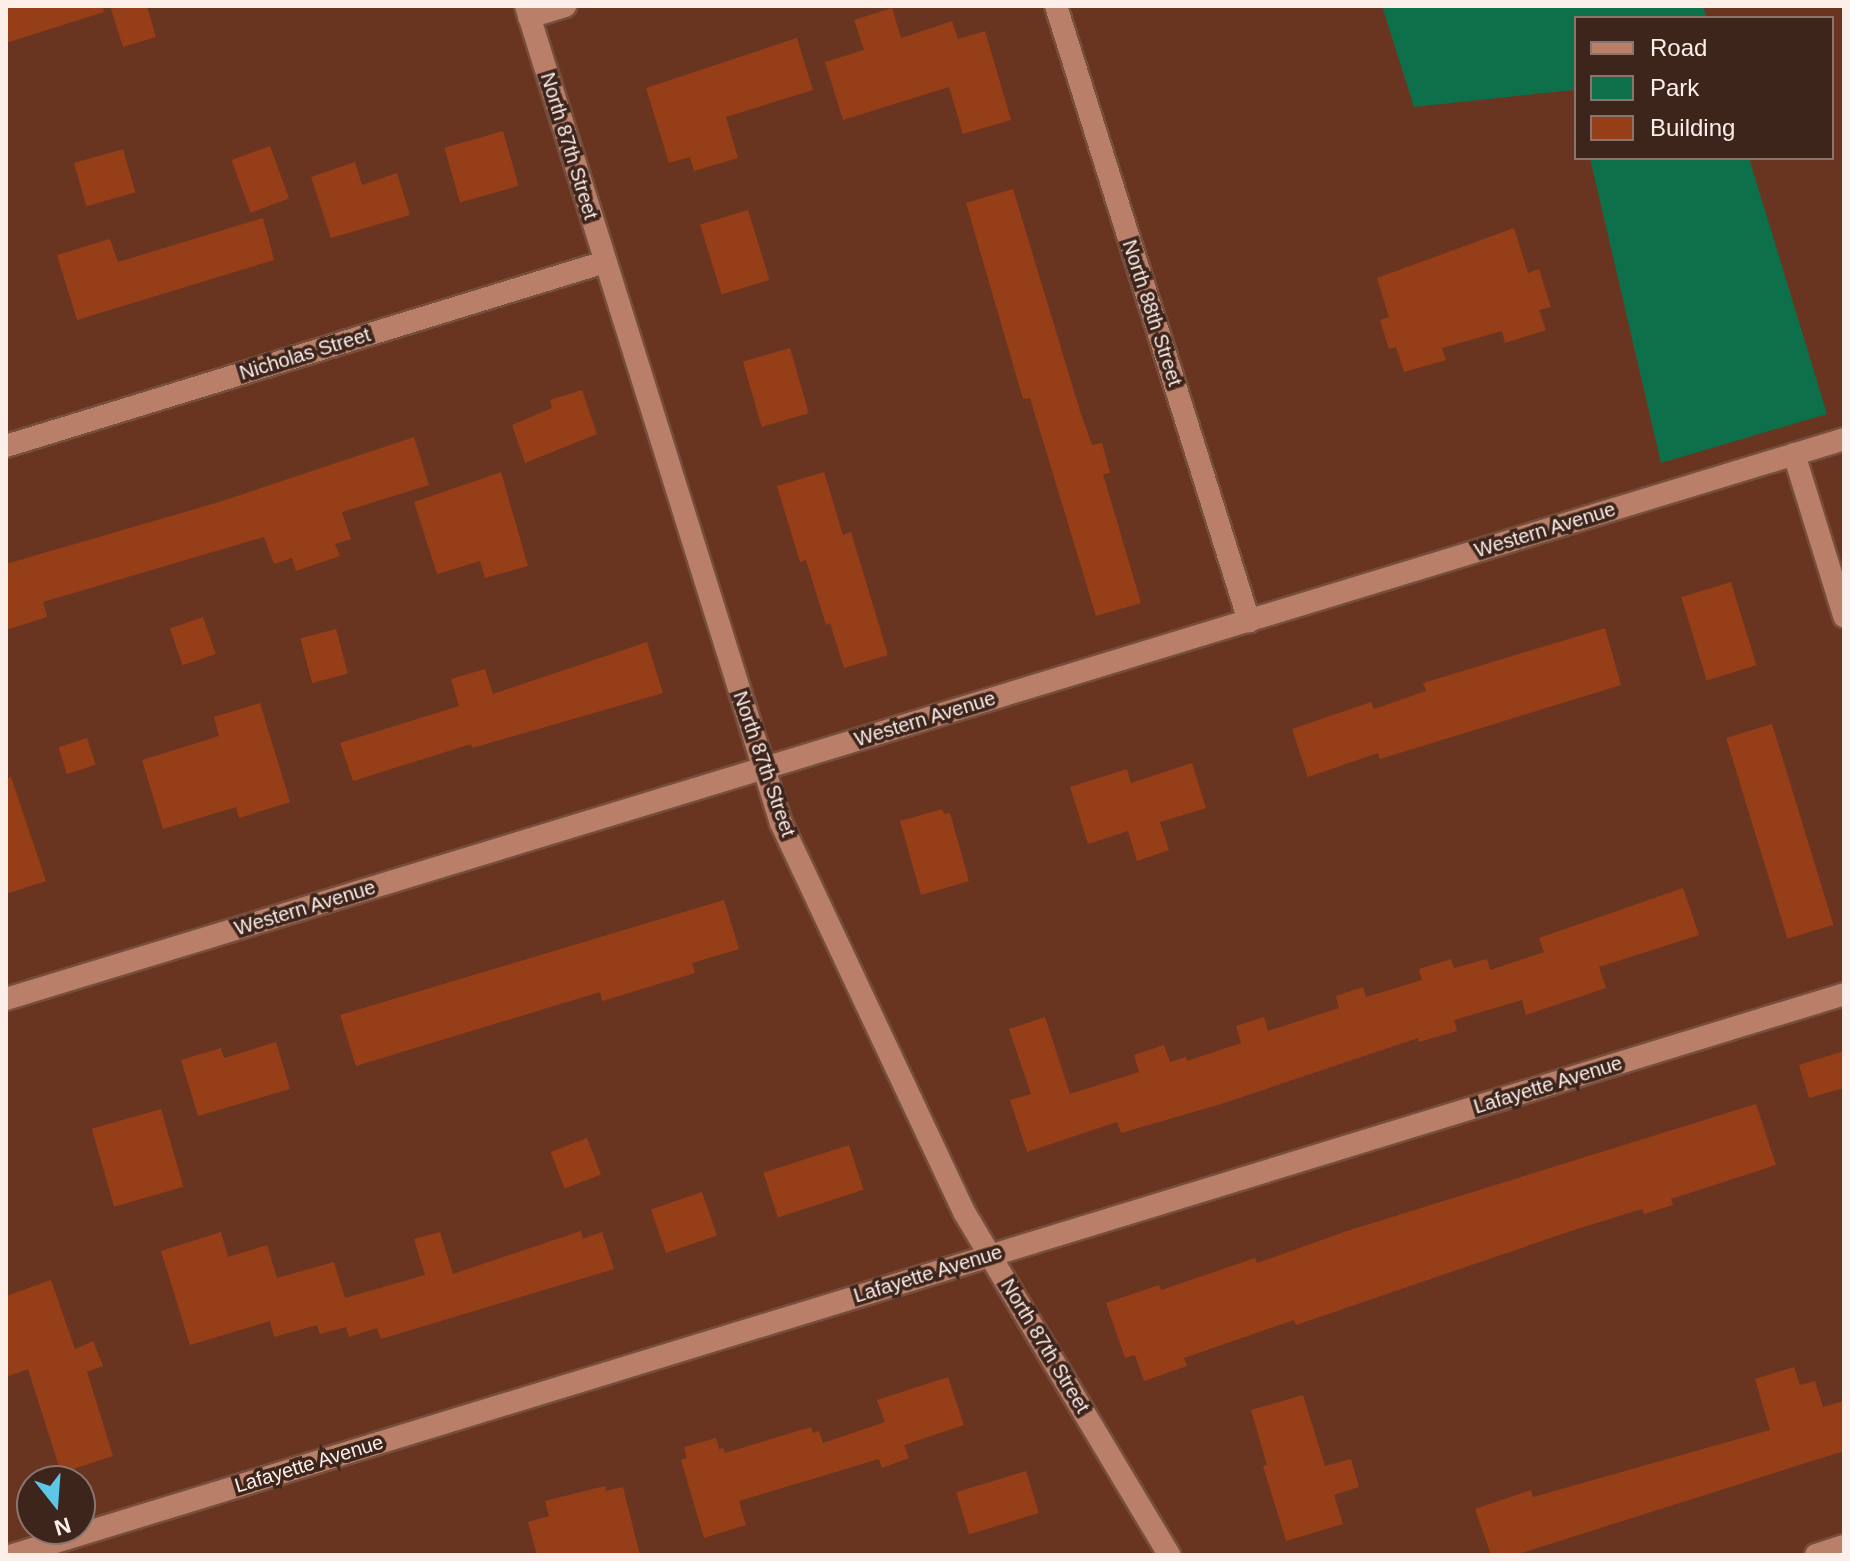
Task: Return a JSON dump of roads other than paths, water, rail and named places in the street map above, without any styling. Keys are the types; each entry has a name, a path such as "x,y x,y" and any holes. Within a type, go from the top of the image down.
{"street":[{"path":"527,12 565,6"},
{"name":"North 88th Street","path":"1056,6 1249,621"},
{"name":"North 87th Street","path":"527,12 781,823 964,1212 1169,1555"},
{"name":"Nicholas Street","path":"6,446 605,262"},
{"name":"Western Avenue","path":"6,999 1844,439"},
{"path":"1794,454 1844,616"},
{"name":"Lafayette Avenue","path":"13,1555 1844,994"},
{"path":"1816,1555 1844,1546"}]}
